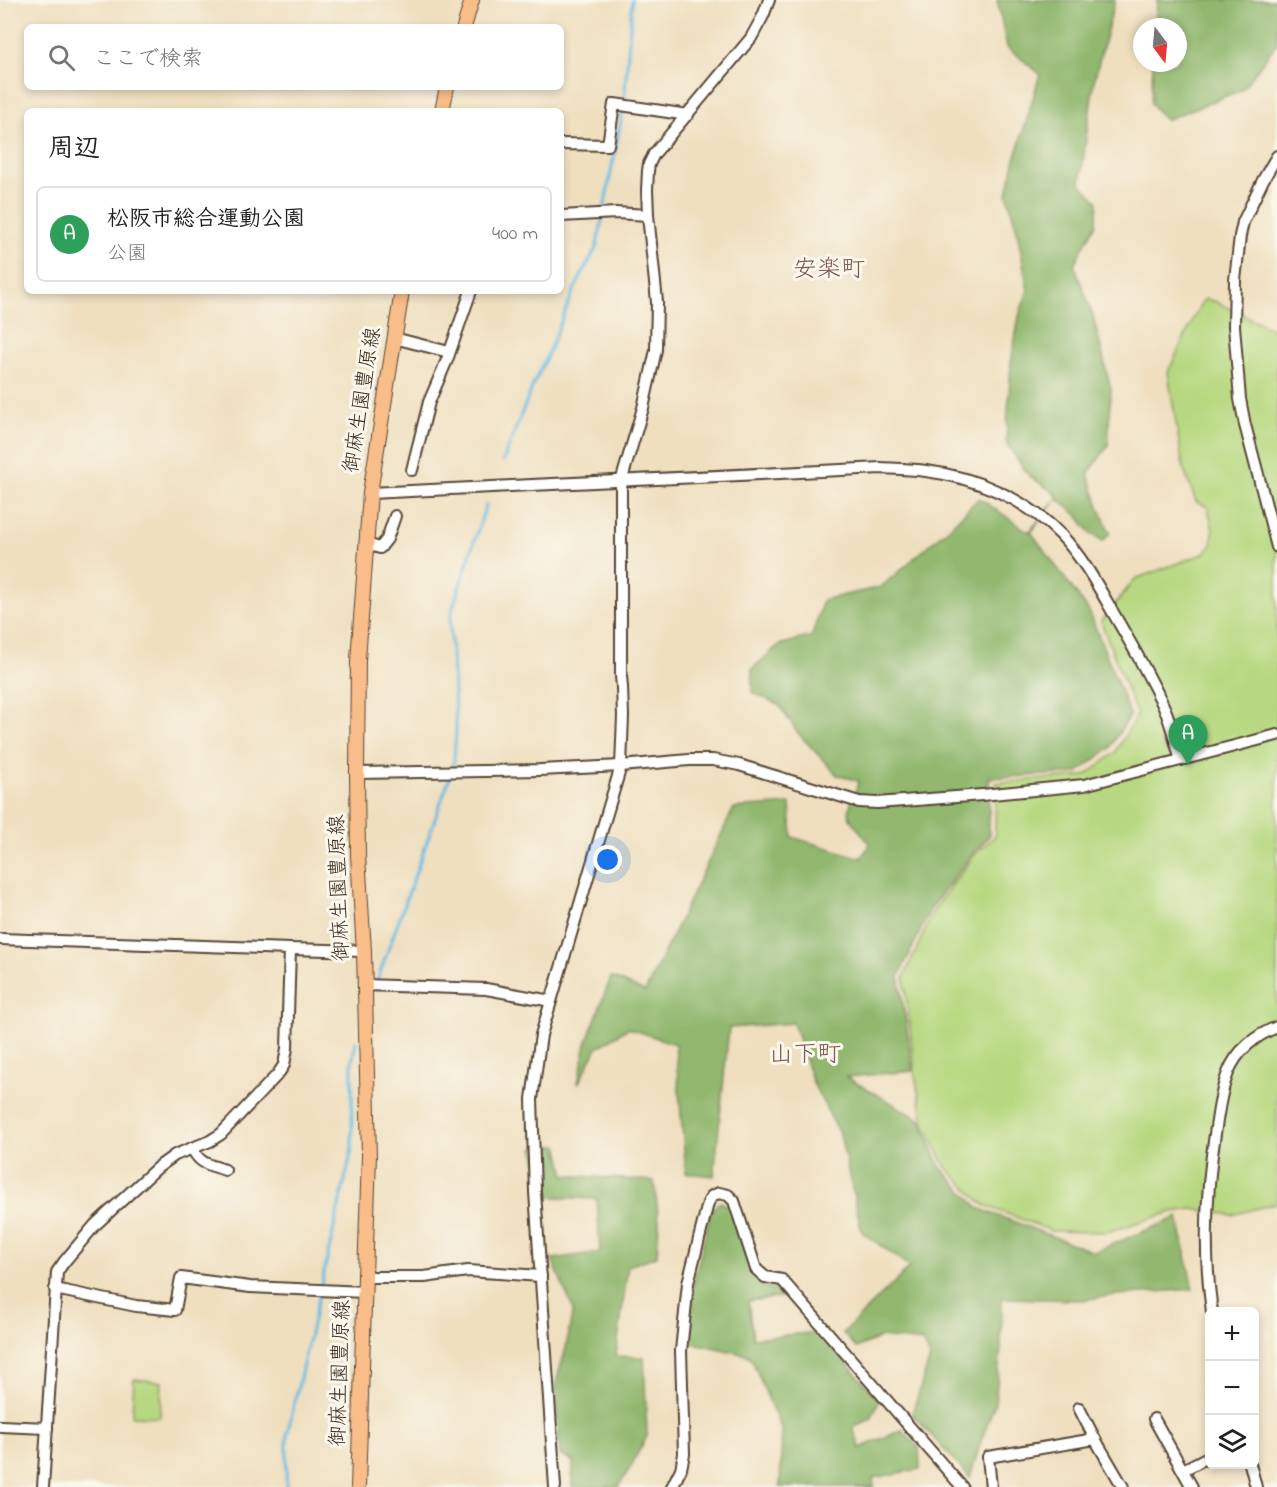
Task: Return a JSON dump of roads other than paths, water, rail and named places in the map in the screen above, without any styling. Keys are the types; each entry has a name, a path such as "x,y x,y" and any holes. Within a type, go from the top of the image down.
{"main road":[{"path":"465,24 472,0"},
{"path":"443,108 446,90"},
{"name":"御麻生園豊原線","path":"358,1487 369,1156 364,951 358,856 358,660 370,493 402,294"}],"street":[{"path":"555,1487 535,1192 532,1099 541,1035 621,766 623,716 621,482 643,408 656,350 657,302 648,215 649,164 654,154 751,38 769,0"},
{"path":"564,144 608,145 614,104 688,116"},
{"path":"1277,156 1243,222 1235,280 1234,326 1240,399 1245,425 1277,547"},
{"path":"564,216 616,213 648,215"},
{"path":"412,470 429,402 447,360 470,294"},
{"path":"394,339 449,352"},
{"path":"370,493 842,470 910,469 970,481 1014,499 1041,518 1061,535 1088,570 1157,692 1167,713 1181,760"},
{"path":"366,544 380,548 387,539 395,516"},
{"path":"357,773 540,770 714,760 868,804 1084,785 1277,735"},
{"path":"0,939 364,951"},
{"path":"43,1487 57,1272 95,1225 157,1168 175,1155 221,1134 278,1074 284,1065 287,1048 290,949"},
{"path":"364,986 486,989 551,1001"},
{"path":"1212,1307 1206,1257 1207,1199 1221,1096 1228,1072 1237,1056 1258,1036 1277,1027"},
{"path":"192,1148 196,1157 201,1161 225,1170"},
{"path":"672,1487 681,1469 684,1454 681,1351 688,1283 708,1203 712,1196 719,1193 728,1195 734,1201 756,1269 765,1277 782,1280 962,1487"},
{"path":"365,1277 424,1277 468,1271 541,1276"},
{"path":"55,1289 136,1306 176,1310 180,1278 250,1287 364,1292"},
{"path":"1079,1408 1123,1487"},
{"path":"1154,1419 1192,1487"},
{"path":"0,1426 47,1428"},
{"path":"991,1487 988,1457 1095,1439"},
{"path":"1183,1470 1205,1458"},
{"path":"1251,1469 1256,1487"}],"waterway":[{"path":"624,103 632,0"},
{"path":"503,461 574,290 596,248 623,109"},
{"path":"452,767 456,730 450,621 486,505"},
{"path":"377,981 451,774"},
{"path":"286,1487 287,1435 352,1149 352,1062 356,1042"}],"place":[{"name":"松阪市総合運動公園","path":"1188,765"}],"district":[{"name":"安楽町","path":"829,270"},
{"name":"山下町","path":"805,1055"}]}
